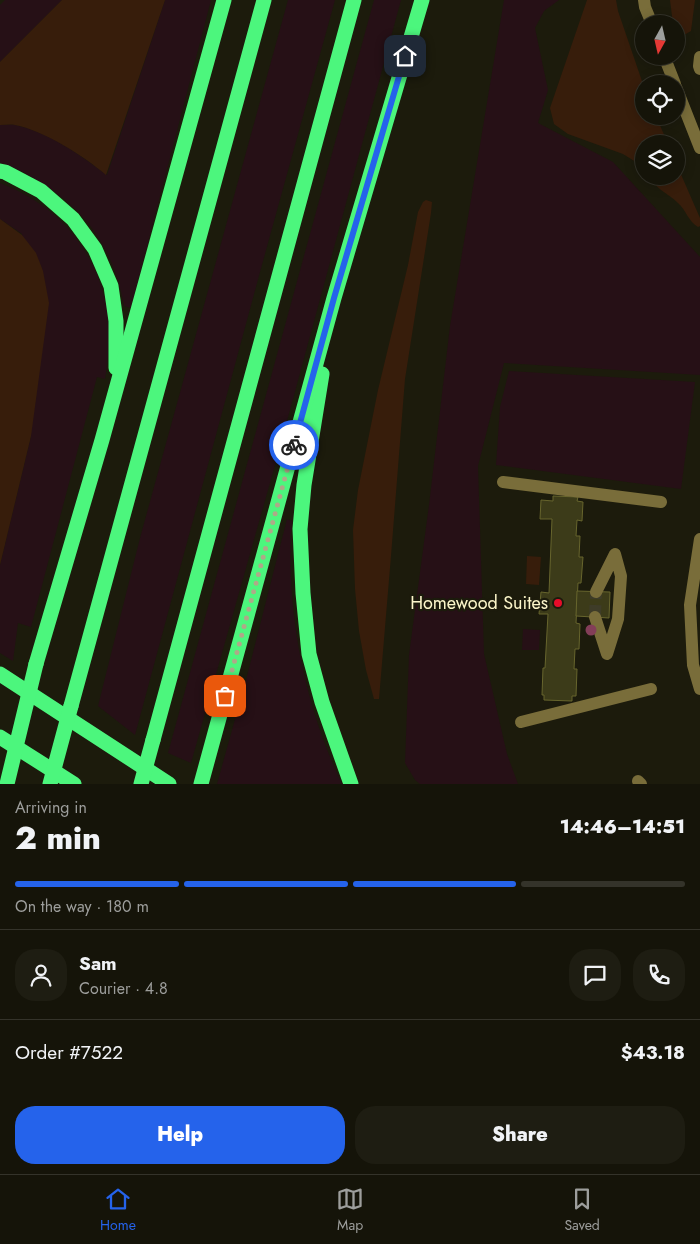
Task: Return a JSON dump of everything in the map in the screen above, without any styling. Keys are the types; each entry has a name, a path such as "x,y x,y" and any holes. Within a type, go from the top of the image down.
{"highway":[{"path":"7,784 36,664 102,440 224,0"},
{"path":"50,784 264,0"},
{"path":"141,784 354,0"},
{"path":"203,778 334,298 422,0"},
{"path":"0,171 41,191 74,219 95,249 111,286 116,321 116,379 102,440"},
{"path":"334,298 304,485 300,529 302,584 309,654 322,702 351,784"},
{"path":"0,674 170,784"},
{"path":"0,737 74,784"}],"street":[{"path":"644,0 649,15"},
{"path":"700,57 700,69"},
{"path":"685,109 700,148"},
{"path":"503,482 661,502"},
{"path":"700,539 690,605 693,665 700,688"},
{"path":"595,617 607,654 618,619 621,576 615,554 596,592"},
{"path":"520,722 651,689"}],"shaded area":[{"path":"5,0 62,0 0,62 0,5"},
{"path":"62,0 165,0 106,175 87,160 51,138 27,128 15,125 0,125 0,62"},
{"path":"165,0 211,0 131,308 124,306 113,267 105,249 96,233 84,219 55,192 25,173 0,163 0,125 15,125 40,133 75,152 107,175"},
{"path":"288,0 335,0 135,735 98,706 140,538"},
{"path":"374,0 401,0 277,458 191,763 168,753"},
{"path":"504,0 559,0 544,11 535,28 548,90 538,123 613,162 700,257 700,375 504,363 478,466 484,654 507,754 518,784 420,784 415,780 405,763 409,655 450,326"},
{"path":"587,0 616,0 635,65 640,75 635,75 635,125 660,125 664,135 635,135 635,161 623,154 568,134 554,124 550,108"},
{"path":"670,0 695,0 691,31 685,34 685,15 672,15"},
{"path":"0,183 23,193 43,206 61,221 76,238 98,278 105,301 109,325 109,352 105,379 97,377 31,627 18,623 13,661 0,653 0,565 31,436 22,234 0,219"},
{"path":"685,184 700,218 700,226 698,227 692,222 681,206 656,185"},
{"path":"426,200 432,202 431,213 405,379 379,699 374,699 366,670 359,631 355,589 353,530 358,490 378,390 408,265 418,212"},
{"path":"0,219 22,235 36,253 43,271 49,303 31,436 0,565"},
{"path":"509,371 695,382 681,489 496,465 500,407"},
{"path":"287,519 292,521 292,588 300,656 317,722 342,784 217,784 247,676"},
{"path":"527,556 541,557 539,585 526,584"},
{"path":"523,629 540,630 539,650 522,650"}],"building":[{"name":"Homewood Suites","path":"553,496 578,497 577,501 583,502 582,521 577,520 576,536 580,536 579,557 583,557 581,583 578,583 576,623 580,624 579,649 575,649 574,669 577,669 576,696 572,696 572,701 544,700 544,695 542,695 548,614 539,614 541,592 549,593 552,519 540,519 541,500 553,501"},
{"path":"577,591 610,592 609,618 576,616"}],"tunnel":[{"path":"595,617 596,592"}],"way so far":[{"path":"225,696 294,445"}],"place":[{"name":"Homewood Suites","path":"558,603"}],"route":[{"path":"294,445 334,298 405,56"}]}
